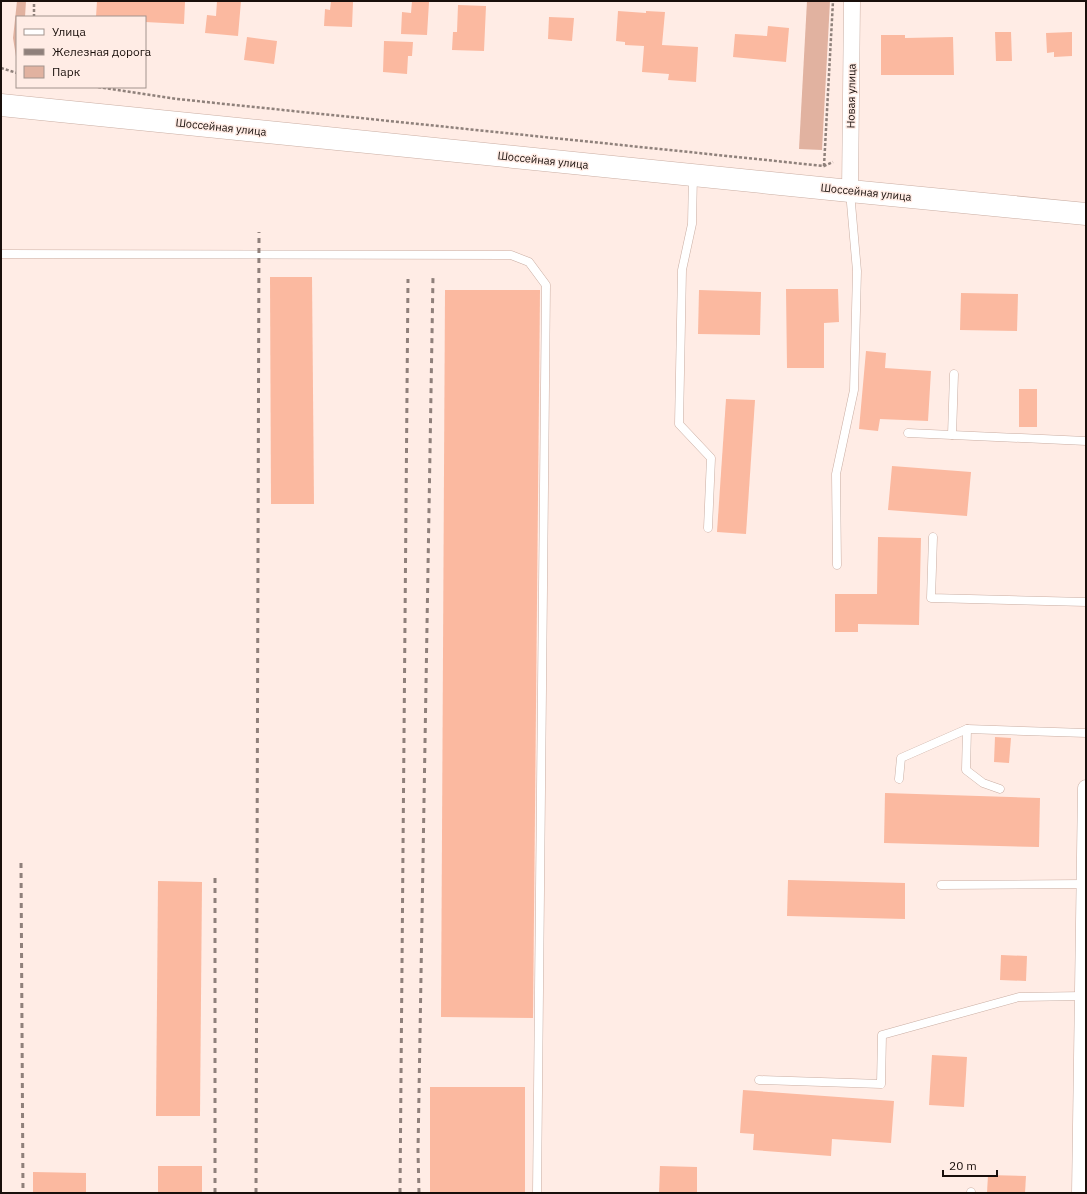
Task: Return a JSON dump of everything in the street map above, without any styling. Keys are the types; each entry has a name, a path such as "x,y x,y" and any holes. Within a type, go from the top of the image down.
{"main road":[{"name":"Шоссейная улица","path":"1,105 1086,214"}],"street":[{"name":"Новая улица","path":"850,191 852,1"},
{"path":"1080,1193 1086,788"}],"lane":[{"path":"693,175 692,224 682,270 679,424 711,458 708,528"},
{"path":"837,565 836,474 854,390 857,271 850,191"},
{"path":"1,254 511,255 529,262 546,285 537,1193"},
{"path":"952,435 954,374"},
{"path":"908,433 1086,441"},
{"path":"933,537 931,598 1086,602"},
{"path":"899,779 901,758 967,729 1086,733"},
{"path":"967,729 966,770 983,783 1000,789"},
{"path":"941,885 1085,884"},
{"path":"759,1080 881,1084 882,1035 1019,997 1083,996"}],"path":[{"path":"34,1 34,16"},
{"path":"824,166 833,1"},
{"path":"1,68 16,73"},
{"path":"105,88 177,99 824,166 851,156"}],"green space":[{"path":"17,1 26,1 25,16 16,16 16,57 13,38"},
{"path":"807,1 830,1 822,150 799,149"}],"building":[{"path":"97,1 185,2 184,24 146,22 146,16 96,16"},
{"path":"217,1 241,1 238,36 205,33 207,15 216,16"},
{"path":"331,1 353,2 352,27 324,26 325,9 330,10"},
{"path":"412,1 429,2 427,35 401,34 402,12 411,13"},
{"path":"458,5 486,6 484,51 452,50 453,32 457,32"},
{"path":"618,11 646,13 646,11 665,12 662,45 698,47 696,82 668,80 669,74 642,72 644,46 625,45 625,42 616,41"},
{"path":"549,17 574,18 572,41 548,39"},
{"path":"768,26 789,28 786,62 733,57 735,34 767,36"},
{"path":"995,32 1011,32 1012,61 996,61"},
{"path":"1072,32 1072,56 1054,57 1054,52 1047,53 1046,33"},
{"path":"881,35 905,35 905,38 953,37 954,75 881,75"},
{"path":"247,37 277,41 274,64 244,60"},
{"path":"384,41 413,42 412,56 408,56 407,74 383,72"},
{"path":"270,277 312,277 314,504 271,504"},
{"path":"786,289 838,289 839,322 824,323 824,368 787,368"},
{"path":"445,290 540,290 533,1018 441,1017"},
{"path":"699,290 761,292 760,335 698,334"},
{"path":"961,293 1018,294 1017,331 960,330"},
{"path":"866,351 886,353 885,368 931,371 928,421 880,419 878,431 859,429"},
{"path":"1019,389 1037,389 1037,427 1019,427"},
{"path":"726,399 755,400 746,534 717,532"},
{"path":"892,466 971,472 967,516 888,510"},
{"path":"878,537 921,538 919,625 858,624 858,632 835,632 835,594 877,594"},
{"path":"995,737 1011,738 1009,763 994,762"},
{"path":"885,793 1040,798 1039,847 884,843"},
{"path":"788,880 905,883 905,919 787,916"},
{"path":"158,881 202,882 200,1116 156,1116"},
{"path":"1001,955 1027,956 1026,981 1000,980"},
{"path":"932,1055 967,1057 964,1107 929,1105"},
{"path":"430,1087 525,1087 525,1193 430,1193"},
{"path":"743,1090 894,1101 891,1143 832,1139 831,1156 753,1150 754,1134 740,1133"},
{"path":"158,1166 202,1166 202,1193 158,1193"},
{"path":"660,1166 697,1167 697,1193 659,1193"},
{"path":"33,1172 86,1173 86,1193 33,1193"},
{"path":"988,1175 1026,1176 1025,1193 987,1193"}],"railway":[{"path":"256,1193 259,232"},
{"path":"419,1193 418,1151 433,277"},
{"path":"400,1193 408,279"},
{"path":"21,863 23,1193"},
{"path":"215,876 215,1193"}]}
